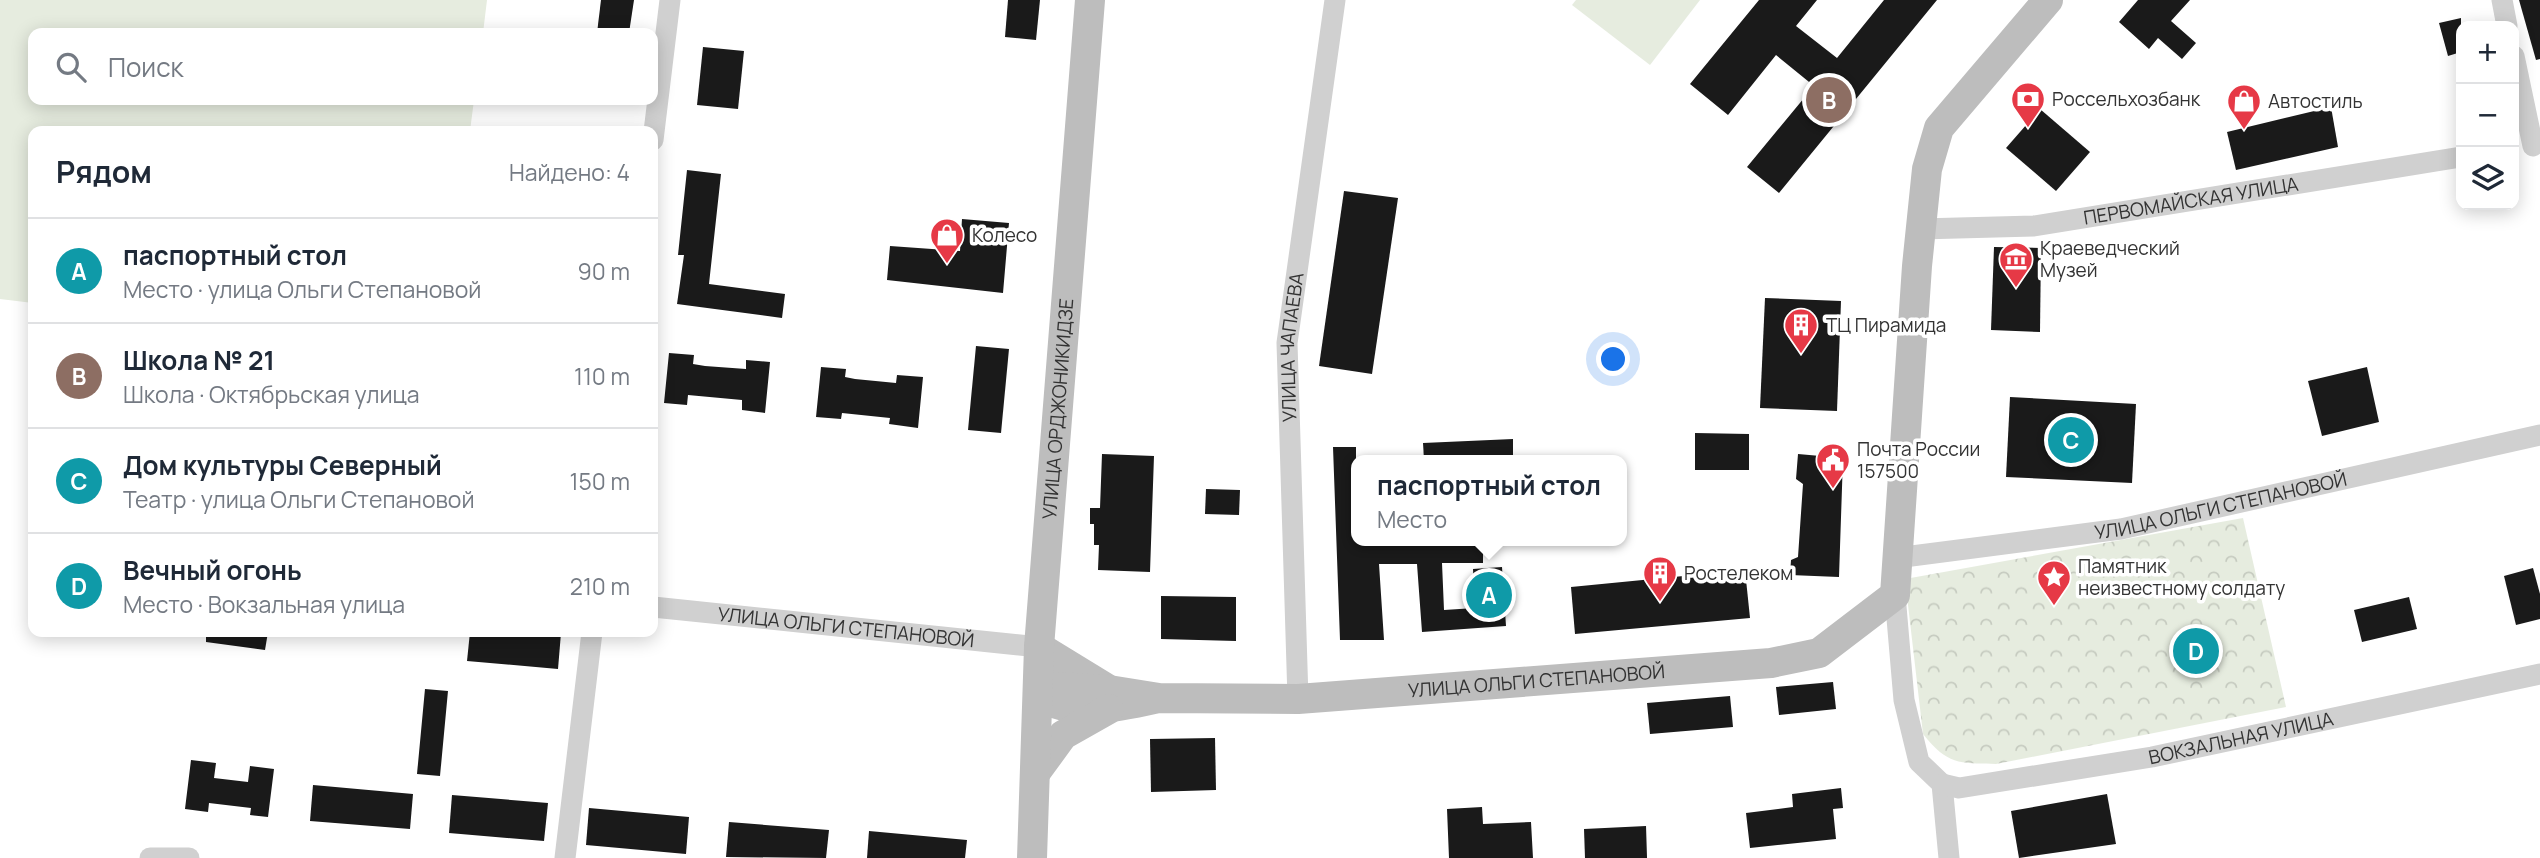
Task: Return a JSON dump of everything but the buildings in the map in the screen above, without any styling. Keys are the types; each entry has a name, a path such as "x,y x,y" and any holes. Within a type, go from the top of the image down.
{"main road":[{"name":"УЛИЦА ОРДЖОНИКИДЗЕ","path":"1032,858 1040,648 1090,0"},
{"path":"1895,596 1920,229 1927,169 1939,128 2048,0"},
{"name":"УЛИЦА ОЛЬГИ СТЕПАНОВОЙ","path":"1038,695 1056,687 1109,699 1298,699 1771,663 1819,653 1895,596"},
{"path":"1036,772 1063,735 1109,699 1040,648"}],"street":[{"path":"658,98 670,0"},
{"name":"УЛИЦА ЧАПАЕВА","path":"1298,699 1287,343 1335,0"},
{"path":"2502,0 2506,21"},
{"path":"2519,84 2529,146"},
{"path":"655,126 657,105"},
{"name":"ПЕРВОМАЙСКАЯ УЛИЦА","path":"1920,229 2034,226 2456,158"},
{"name":"УЛИЦА ОЛЬГИ СТЕПАНОВОЙ","path":"1896,558 2121,529 2540,436"},
{"path":"1895,596 1907,713 1919,762 1942,784 1949,858"},
{"name":"УЛИЦА ОЛЬГИ СТЕПАНОВОЙ","path":"658,608 1040,648"},
{"path":"565,858 591,637"},
{"name":"ВОКЗАЛЬНАЯ УЛИЦА","path":"1942,784 1959,788 2152,757 2540,674"},
{"path":"150,858 189,858"}],"green space":[{"path":"0,0 487,0 484,28 28,28 28,105 473,105 471,126 28,126 28,302 0,299"},
{"path":"1576,0 1700,0 1650,65 1572,5"},
{"path":"2243,518 2286,707 1996,764 1963,762 1947,757 1923,734 1905,579"}],"place":[{"name":"Школа № 21","path":"1829,100"},
{"name":"Россельхозбанк","path":"2028,129"},
{"name":"Автостиль","path":"2244,131"},
{"name":"Колесо","path":"947,265"},
{"name":"Краеведческий Музей","path":"2016,289"},
{"name":"ТЦ Пирамида","path":"1801,355"},
{"name":"Дом культуры Северный","path":"2071,440"},
{"name":"Почта России 157500","path":"1833,490"},
{"name":"паспортный стол","path":"1489,595"},
{"name":"Ростелеком","path":"1660,603"},
{"name":"Памятник неизвестному солдату","path":"2054,607"},
{"name":"Вечный огонь","path":"2196,651"}]}
